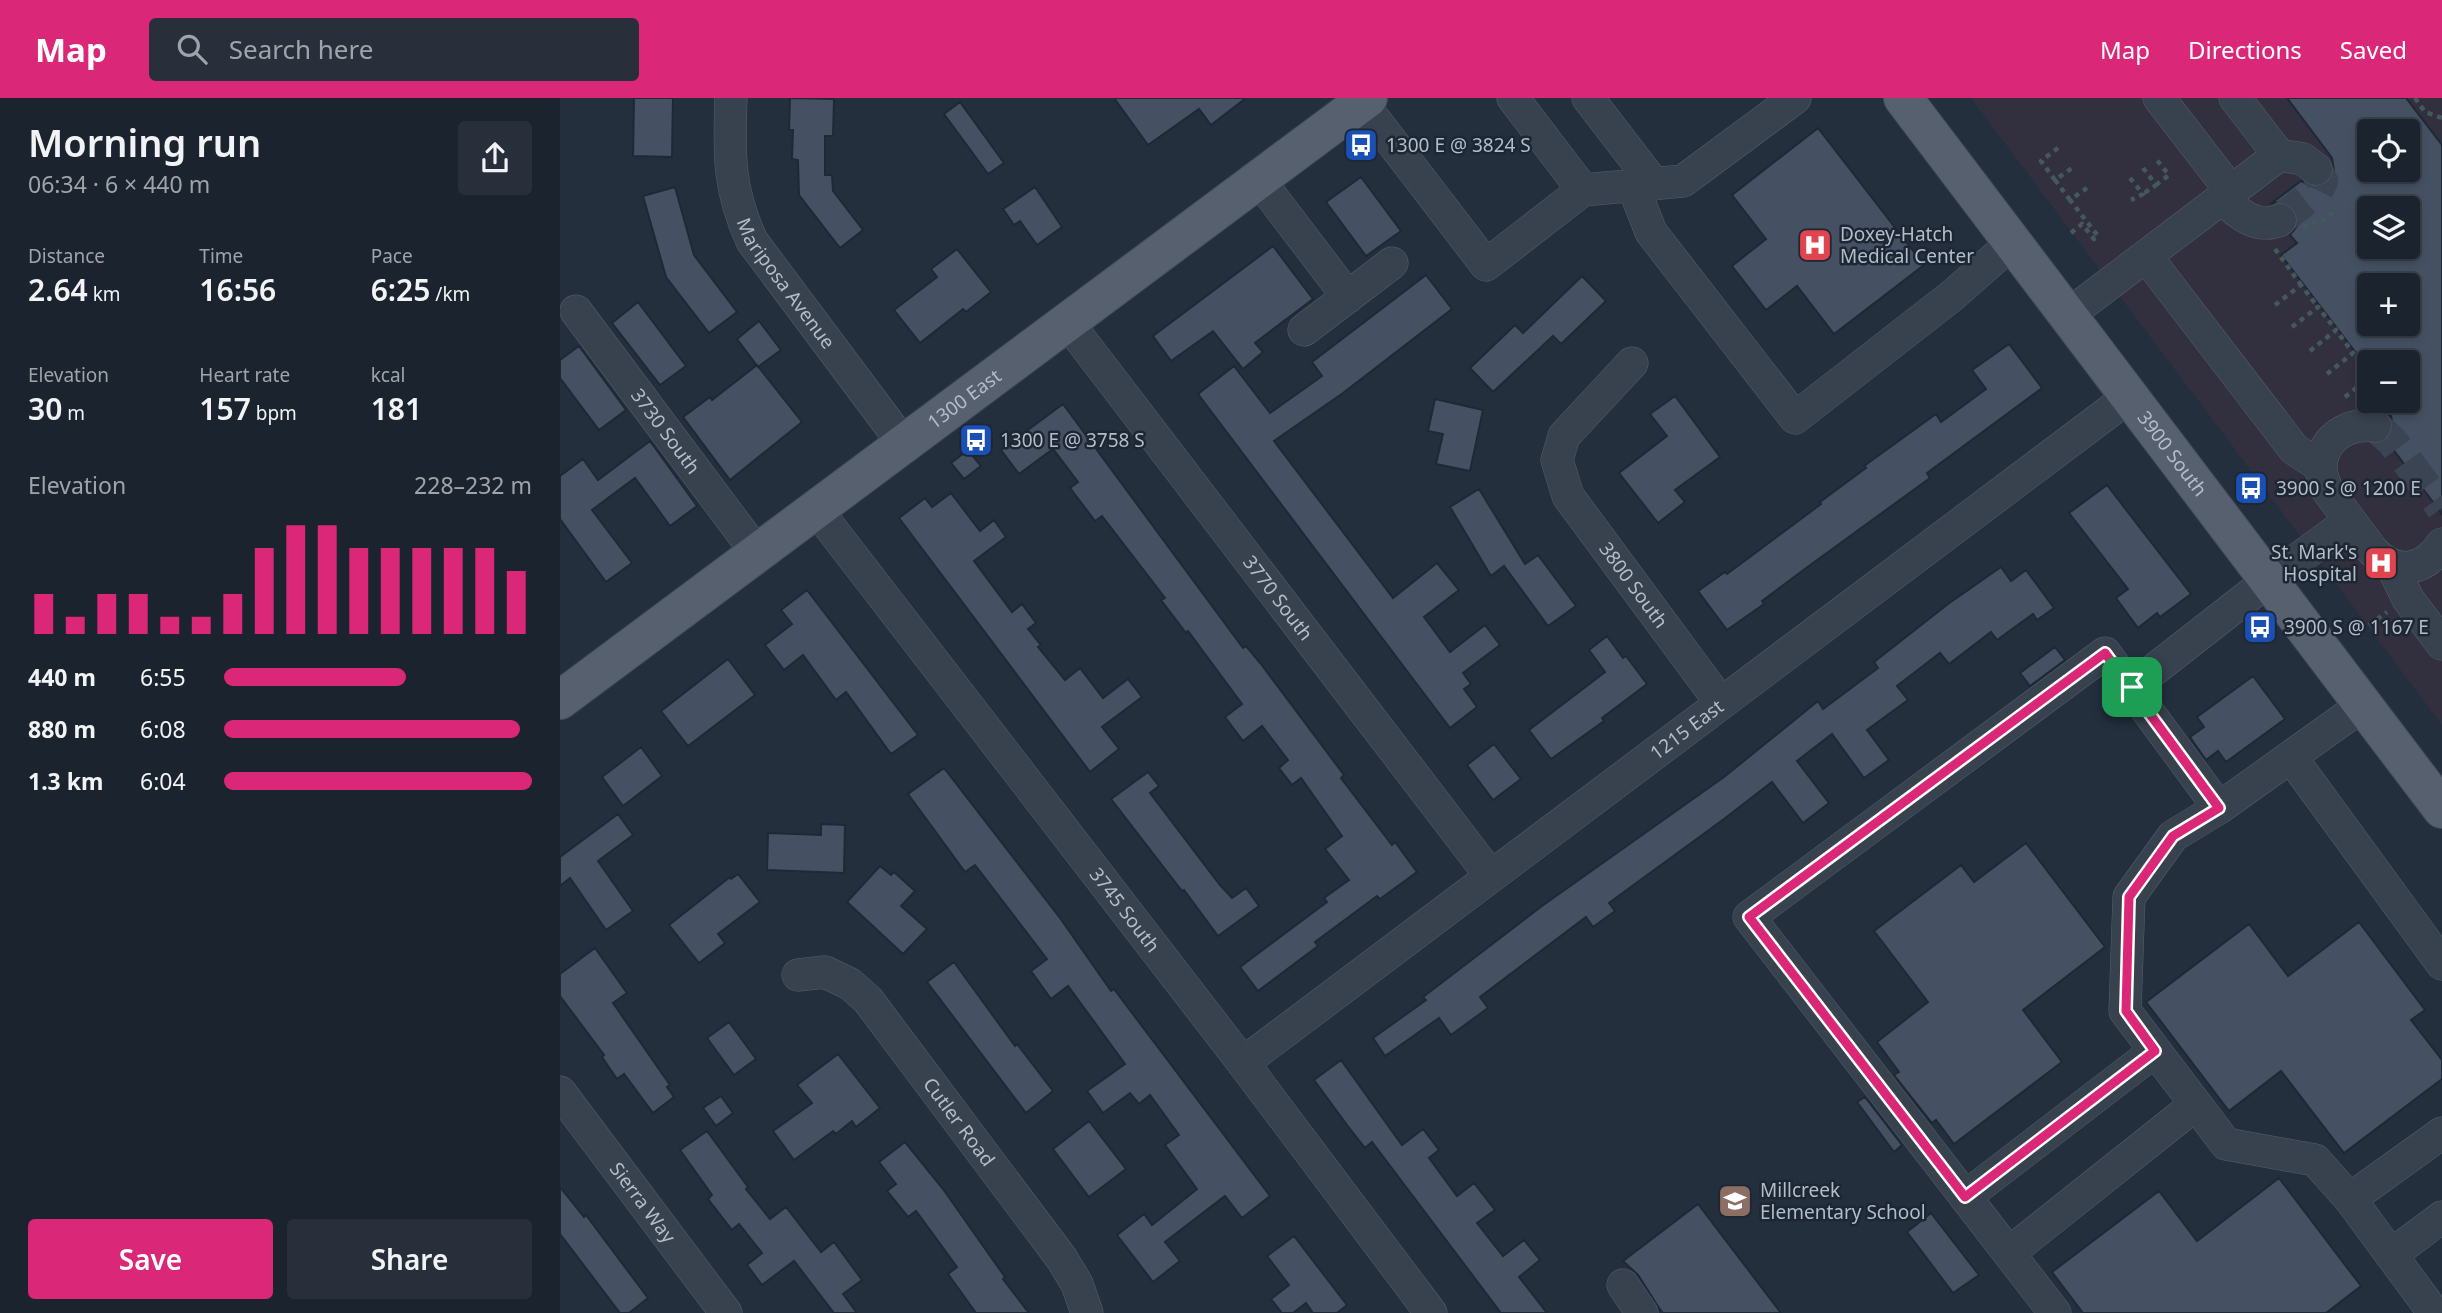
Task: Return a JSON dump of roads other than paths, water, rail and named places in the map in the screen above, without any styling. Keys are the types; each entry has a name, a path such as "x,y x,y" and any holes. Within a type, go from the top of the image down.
{"main road":[{"name":"3900 South","path":"1903,98 2442,809"},
{"name":"1300 East","path":"560,700 1365,100"}],"street":[{"name":"Mariposa Avenue","path":"731,98 730,172 742,219 752,240 903,443"},
{"path":"1513,98 1583,190"},
{"path":"1588,98 1644,185 1651,232 1794,418 1953,295 2013,242"},
{"path":"1365,100 1486,265 1583,190 1683,181 1795,98"},
{"path":"2160,98 2238,214 2255,222 2276,223 2280,220"},
{"path":"2235,98 2279,155 2303,159 2316,169"},
{"path":"2068,315 2279,155"},
{"path":"1259,180 1348,297"},
{"path":"2146,256 2294,449 2320,466"},
{"path":"1304,330 1392,263"},
{"name":"3730 South","path":"576,311 757,553"},
{"name":"3770 South","path":"1068,323 1490,875"},
{"name":"3800 South","path":"1632,363 1564,436 1557,460 1568,496 1721,703"},
{"name":"1215 East","path":"1243,1063 2130,396"},
{"path":"2375,426 2352,426 2328,445 2320,466 2328,491 2378,558 2392,566 2406,568 2422,563 2442,544"},
{"name":"3745 South","path":"816,509 1243,1063 1431,1313"},
{"path":"2132,687 2269,580 2350,521"},
{"path":"2392,566 2408,599 2442,644"},
{"path":"2055,1313 1749,917 2105,653 2219,808"},
{"path":"2363,705 2219,808 2173,836 2129,897 2126,1011 2226,1144 2315,1160 2350,1199 2435,1310"},
{"path":"2291,758 2442,964"},
{"name":"Cutler Road","path":"799,975 825,972 850,984 869,1000 1062,1259 1077,1284 1087,1313"},
{"path":"1965,1197 2155,1051"},
{"name":"Sierra Way","path":"560,1092 726,1313"},
{"path":"2009,1253 2195,1105"},
{"path":"2350,1199 2442,1133"},
{"path":"2391,1255 2442,1217"},
{"path":"1623,1285 1642,1313"}],"tunnel":[{"path":"2280,220 2317,191 2322,181 2316,169"},
{"path":"2375,426 2392,441 2442,508"}],"place":[{"name":"1300 E @ 3824 S","path":"1361,145"},
{"name":"Doxey-Hatch Medical Center","path":"1815,245"},
{"name":"1300 E @ 3758 S","path":"976,440"},
{"name":"3900 S @ 1200 E","path":"2251,488"},
{"name":"St. Mark's Hospital","path":"2381,563"},
{"name":"3900 S @ 1167 E","path":"2260,627"},
{"name":"Millcreek Elementary School","path":"1735,1201"}]}
